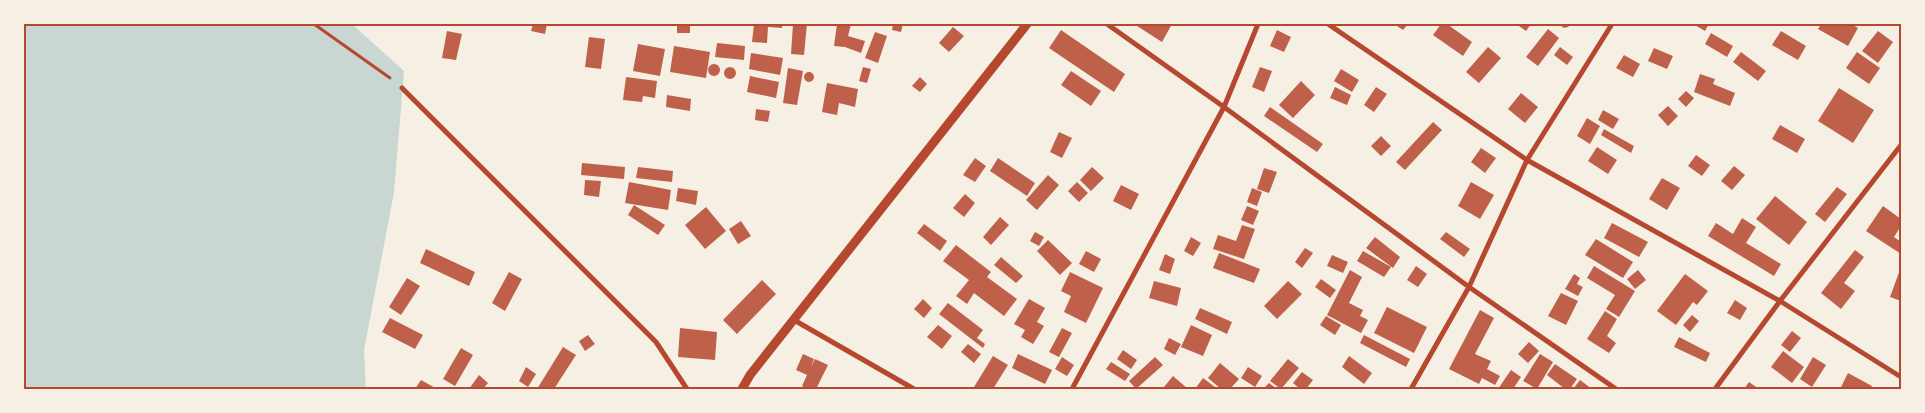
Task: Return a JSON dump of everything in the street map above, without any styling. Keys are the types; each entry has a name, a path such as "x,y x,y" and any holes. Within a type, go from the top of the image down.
{"street":[{"path":"742,389 750,375 1027,24"},
{"path":"1107,24 1224,107 1469,288 1616,389"},
{"path":"1072,389 1224,107 1258,24"},
{"path":"1328,24 1527,160 1780,301 1901,377"},
{"path":"1411,389 1469,288 1527,160 1612,24"},
{"path":"402,88 656,342 687,389"},
{"path":"1715,389 1780,301 1901,145"},
{"path":"794,320 914,389"}],"path":[{"path":"314,24 402,88"}],"shaded area":[{"path":"24,24 352,24 404,71 394,192 364,350 366,389 24,389"}],"building":[{"path":"533,24 547,24 545,34 531,31"},
{"path":"677,24 690,24 690,33 677,33"},
{"path":"754,24 782,24 782,28 768,27 767,43 752,42"},
{"path":"793,24 807,24 804,55 791,54"},
{"path":"837,24 851,24 848,36 865,41 861,53 845,47 834,46"},
{"path":"893,24 903,24 901,32 892,30"},
{"path":"1134,24 1172,24 1162,42"},
{"path":"1394,24 1408,24 1403,30"},
{"path":"1441,24 1447,24 1472,42 1463,56 1433,35"},
{"path":"1516,24 1531,24 1526,31"},
{"path":"1558,24 1571,24 1564,28"},
{"path":"1693,24 1709,24 1705,31"},
{"path":"1821,24 1834,24 1838,26 1840,24 1851,24 1858,28 1848,46 1818,29"},
{"path":"953,27 964,36 949,52 939,43"},
{"path":"1548,29 1559,38 1538,66 1526,57"},
{"path":"1061,30 1125,74 1114,92 1049,48"},
{"path":"1277,30 1291,37 1284,52 1270,46"},
{"path":"447,31 462,34 456,60 442,58"},
{"path":"1781,31 1806,46 1798,60 1772,45"},
{"path":"1878,31 1893,42 1878,63 1862,51"},
{"path":"875,32 887,36 878,63 865,58"},
{"path":"1711,33 1733,46 1727,57 1705,44"},
{"path":"589,37 605,39 601,69 585,67"},
{"path":"717,43 745,46 744,60 715,57"},
{"path":"638,44 665,49 660,76 633,71"},
{"path":"674,46 710,52 706,78 670,72"},
{"path":"1488,47 1501,58 1479,83 1466,72"},
{"path":"1560,47 1573,57 1567,65 1554,55"},
{"path":"1654,48 1673,56 1667,69 1648,61"},
{"path":"1741,52 1766,71 1758,81 1733,62"},
{"path":"1857,52 1880,68 1869,84 1846,68"},
{"path":"751,53 783,58 780,75 749,69"},
{"path":"1624,55 1640,64 1633,77 1616,68"},
{"path":"712,64 716,64 720,70 716,76 712,76 708,72 708,68"},
{"path":"728,67 732,67 736,73 732,79 728,79 724,75 724,71"},
{"path":"863,67 871,69 867,83 859,81"},
{"path":"1260,67 1272,71 1264,92 1252,87"},
{"path":"788,68 803,71 797,105 783,103"},
{"path":"1341,69 1359,80 1352,92 1334,81"},
{"path":"1071,71 1101,91 1091,106 1061,85"},
{"path":"807,72 811,72 814,77 813,81 807,82 804,79 804,75"},
{"path":"1700,74 1715,79 1713,84 1735,93 1730,106 1694,92"},
{"path":"750,76 779,82 776,98 747,92"},
{"path":"626,77 657,81 655,98 643,96 642,102 623,100"},
{"path":"920,77 927,84 920,92 912,86"},
{"path":"1301,81 1315,95 1293,118 1279,105"},
{"path":"827,83 858,89 855,107 839,103 837,115 822,112"},
{"path":"1335,87 1351,95 1347,105 1330,98"},
{"path":"1376,87 1387,94 1374,112 1364,105"},
{"path":"1839,88 1874,110 1853,143 1818,121"},
{"path":"1686,91 1694,98 1686,107 1678,99"},
{"path":"1521,93 1538,107 1525,123 1508,109"},
{"path":"667,95 691,99 690,111 666,107"},
{"path":"1668,106 1678,116 1668,126 1658,115"},
{"path":"1270,107 1323,144 1317,152 1264,116"},
{"path":"756,109 770,111 768,122 755,120"},
{"path":"1603,110 1619,119 1613,129 1598,120"},
{"path":"1587,118 1600,126 1590,144 1577,136"},
{"path":"1433,122 1442,130 1405,170 1396,162"},
{"path":"1780,125 1805,139 1797,153 1772,139"},
{"path":"1604,129 1634,146 1631,153 1601,135"},
{"path":"1059,132 1072,138 1062,158 1050,152"},
{"path":"1381,136 1391,146 1381,156 1371,146"},
{"path":"1597,147 1617,160 1608,174 1588,161"},
{"path":"1481,148 1496,158 1485,173 1471,162"},
{"path":"1696,155 1710,165 1702,176 1688,166"},
{"path":"975,158 986,166 975,182 963,175"},
{"path":"998,158 1035,183 1027,196 990,171"},
{"path":"582,163 625,167 624,179 581,175"},
{"path":"1734,166 1745,175 1732,190 1721,181"},
{"path":"638,167 673,171 672,182 636,178"},
{"path":"1092,167 1104,178 1091,191 1080,180"},
{"path":"1264,168 1277,172 1269,193 1257,189"},
{"path":"1048,175 1059,185 1037,210 1026,200"},
{"path":"1662,178 1680,188 1667,210 1649,199"},
{"path":"585,180 601,181 599,197 584,195"},
{"path":"629,182 671,190 668,210 625,203"},
{"path":"1077,182 1088,193 1079,202 1068,191"},
{"path":"1471,182 1494,195 1480,219 1458,206"},
{"path":"1121,185 1139,194 1131,210 1113,201"},
{"path":"1837,187 1847,194 1825,222 1815,214"},
{"path":"678,188 698,191 696,205 676,201"},
{"path":"1252,188 1262,192 1257,206 1247,202"},
{"path":"965,194 975,203 964,217 953,208"},
{"path":"1775,196 1807,222 1789,245 1756,219"},
{"path":"634,205 665,225 658,235 628,215"},
{"path":"1247,206 1259,211 1253,225 1241,220"},
{"path":"1883,206 1901,219 1901,226 1894,237 1901,242 1901,254 1866,231"},
{"path":"706,207 726,231 705,249 685,225"},
{"path":"1000,217 1009,225 991,245 983,237"},
{"path":"1742,218 1756,227 1746,243 1781,264 1774,276 1708,236 1716,223 1733,234"},
{"path":"741,221 751,236 738,244 729,229"},
{"path":"1612,223 1648,242 1639,257 1604,238"},
{"path":"924,224 947,241 940,251 917,233"},
{"path":"1242,225 1255,229 1244,259 1213,249 1218,235 1236,241"},
{"path":"1035,232 1044,237 1039,246 1030,241"},
{"path":"1446,232 1470,249 1464,257 1440,239"},
{"path":"1191,237 1201,243 1193,256 1184,251"},
{"path":"1375,237 1400,257 1393,268 1366,248"},
{"path":"1596,239 1633,262 1623,278 1585,255"},
{"path":"1048,240 1072,263 1060,275 1037,251"},
{"path":"956,245 991,272 987,277 1017,299 1004,316 974,293 967,304 956,296 969,280 943,261"},
{"path":"1305,248 1313,253 1302,268 1295,262"},
{"path":"426,249 475,272 469,286 420,263"},
{"path":"1855,250 1864,257 1844,283 1855,291 1841,309 1821,293"},
{"path":"1086,251 1101,259 1094,272 1079,264"},
{"path":"1363,251 1391,267 1384,277 1357,261"},
{"path":"1219,253 1260,269 1254,283 1213,268"},
{"path":"1165,254 1175,259 1170,274 1159,270"},
{"path":"1332,255 1348,262 1343,273 1327,266"},
{"path":"1001,257 1023,276 1016,283 994,265"},
{"path":"1416,266 1427,274 1418,287 1407,280"},
{"path":"1594,266 1635,291 1619,317 1606,309 1615,295 1587,278"},
{"path":"1901,267 1901,301 1890,297"},
{"path":"1350,270 1362,277 1349,303 1363,310 1360,316 1368,320 1361,333 1327,315"},
{"path":"1638,270 1646,280 1635,289 1627,279"},
{"path":"509,272 522,279 505,311 492,303"},
{"path":"1070,272 1103,288 1086,323 1064,312 1071,296 1061,291"},
{"path":"1574,274 1580,278 1577,284 1583,287 1578,296 1565,289"},
{"path":"1685,274 1708,291 1697,305 1693,302 1676,325 1657,311"},
{"path":"407,278 420,286 401,315 389,307"},
{"path":"1321,279 1336,290 1330,298 1315,287"},
{"path":"762,280 776,294 737,334 723,320"},
{"path":"1154,281 1181,288 1177,306 1149,298"},
{"path":"1288,281 1302,294 1277,319 1264,306"},
{"path":"1561,293 1578,301 1566,325 1548,316"},
{"path":"923,299 932,308 924,318 914,309"},
{"path":"1029,299 1045,308 1037,322 1044,326 1033,344 1021,337 1025,330 1014,324"},
{"path":"1735,300 1747,308 1740,320 1727,313"},
{"path":"948,303 983,330 977,338 985,344 983,348 939,314"},
{"path":"1387,307 1427,327 1414,353 1374,333"},
{"path":"1200,308 1232,322 1227,334 1195,319"},
{"path":"1480,310 1494,318 1475,354 1491,361 1487,369 1500,376 1495,385 1482,378 1479,384 1449,369"},
{"path":"1605,311 1617,319 1607,336 1616,343 1609,353 1587,339"},
{"path":"1692,315 1699,321 1690,332 1683,325"},
{"path":"1326,316 1341,325 1335,335 1320,325"},
{"path":"390,318 423,335 415,349 382,332"},
{"path":"938,325 952,336 942,349 927,337"},
{"path":"1191,325 1212,335 1203,356 1181,347"},
{"path":"680,328 717,332 715,360 678,357"},
{"path":"1062,328 1072,333 1059,357 1049,352"},
{"path":"1792,331 1801,338 1790,352 1781,345"},
{"path":"588,335 595,344 585,351 579,341"},
{"path":"1364,335 1410,359 1406,367 1360,343"},
{"path":"1679,337 1710,353 1706,362 1674,347"},
{"path":"1169,338 1181,344 1175,355 1164,349"},
{"path":"1529,342 1539,351 1528,363 1518,354"},
{"path":"968,344 981,354 974,363 961,352"},
{"path":"563,347 576,355 554,389 537,389"},
{"path":"461,348 473,355 455,386 443,379"},
{"path":"1123,350 1137,360 1131,369 1117,359"},
{"path":"1783,351 1804,367 1792,383 1771,367"},
{"path":"803,354 814,359 811,367 815,359 828,365 816,389 807,389 802,386 807,375 796,370"},
{"path":"1018,354 1052,370 1045,384 1012,368"},
{"path":"1540,354 1553,362 1537,389 1523,381"},
{"path":"993,356 1008,365 993,389 978,389 974,387"},
{"path":"1349,356 1372,373 1364,384 1342,367"},
{"path":"1062,357 1074,365 1067,376 1055,369"},
{"path":"1155,357 1163,365 1136,389 1129,381"},
{"path":"1813,357 1826,365 1812,387 1800,379"},
{"path":"1288,359 1299,368 1281,389 1270,381"},
{"path":"1111,362 1130,374 1125,381 1106,369"},
{"path":"1220,363 1239,379 1230,389 1221,389 1208,378"},
{"path":"1555,364 1577,379 1570,389 1565,389 1547,375"},
{"path":"526,367 536,374 528,387 519,381"},
{"path":"1248,367 1262,376 1255,387 1241,378"},
{"path":"1511,370 1521,377 1513,389 1498,389"},
{"path":"1302,372 1313,380 1306,389 1300,389 1293,383"},
{"path":"1848,373 1872,386 1870,389 1840,389"},
{"path":"479,375 488,383 483,389 469,389"},
{"path":"1173,376 1188,389 1167,389 1164,387"},
{"path":"1203,378 1215,387 1214,389 1195,389"},
{"path":"421,380 437,389 415,389"},
{"path":"1580,380 1592,389 1573,389"},
{"path":"1749,382 1759,389 1744,389"},
{"path":"1269,383 1277,389 1263,389"}]}
